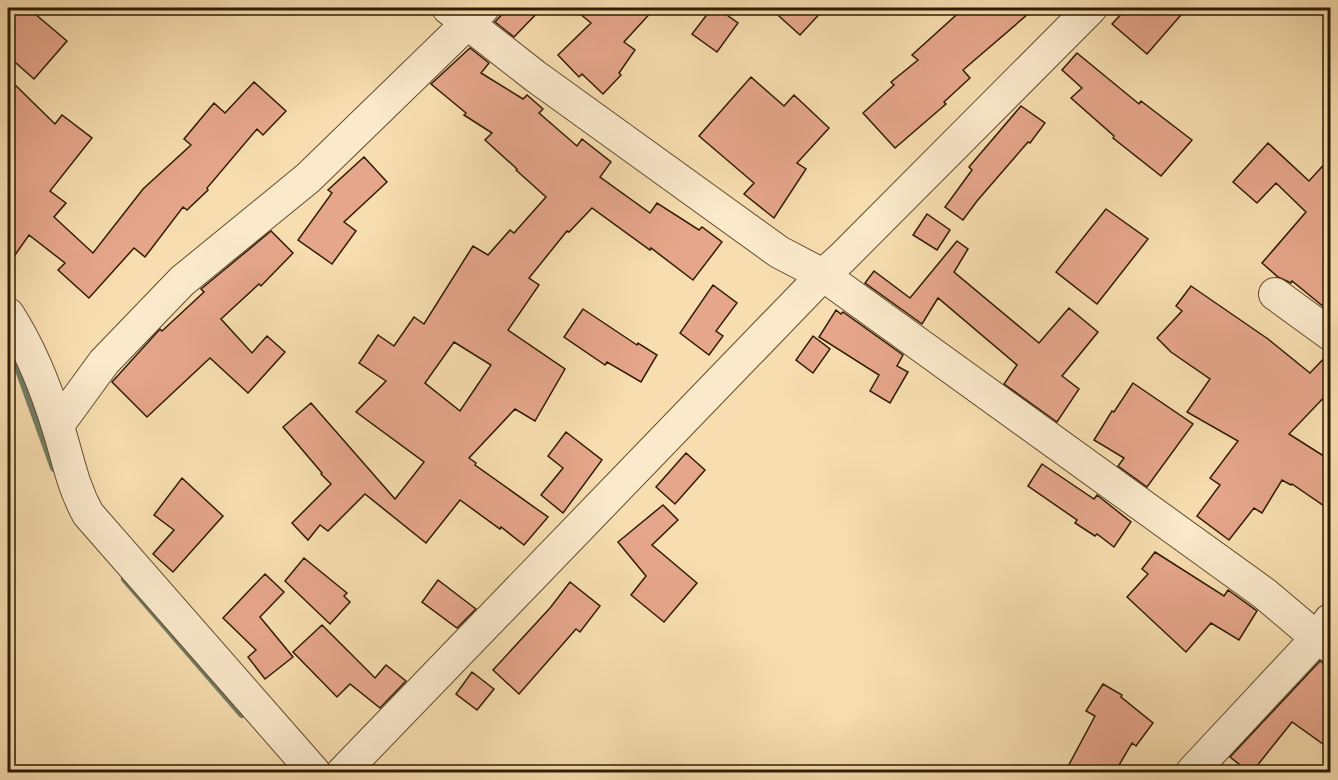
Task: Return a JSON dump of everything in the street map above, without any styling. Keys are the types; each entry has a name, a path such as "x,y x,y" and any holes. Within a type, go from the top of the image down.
{"street":[{"path":"343,772 823,276 1091,8"},
{"path":"58,425 104,363 182,281 308,178 467,12 535,76 779,252 823,276 1255,587 1326,635 1192,772"},
{"path":"1275,294 1330,334"},
{"path":"8,314 24,339 58,425 76,492 88,514 315,772"}],"building":[{"path":"8,8 28,8 67,41 34,79 8,56"},
{"path":"508,8 542,8 514,37 495,22"},
{"path":"573,8 655,8 624,42 635,50 619,73 621,75 603,94 582,74 579,77 558,55 591,23"},
{"path":"712,8 717,8 738,23 717,52 692,34"},
{"path":"770,8 825,8 800,35"},
{"path":"964,8 1035,8 963,70 970,78 944,102 946,104 895,148 863,113 894,85 891,82 918,60 912,55"},
{"path":"1127,8 1187,8 1147,54 1112,24"},
{"path":"470,48 489,63 481,73 523,99 527,95 543,109 539,113 577,146 582,139 611,162 600,177 650,213 657,203 699,230 702,227 722,242 693,280 592,208 569,232 567,231 529,278 539,285 508,330 565,369 535,421 515,409 469,458 476,463 475,465 548,517 524,545 460,500 426,543 365,494 328,531 320,525 308,540 292,523 331,484 283,427 311,403 395,499 424,462 356,412 386,381 359,363 378,335 394,346 414,317 424,324 473,246 488,255 510,230 514,233 546,197 485,140 492,133 464,115 466,113 431,84","holes":["454,342 491,365 460,411 425,383"]},
{"path":"1077,53 1139,104 1141,101 1192,140 1161,176 1113,138 1114,136 1071,98 1082,88 1062,70"},
{"path":"751,77 784,106 794,95 829,128 797,163 806,169 774,218 744,194 754,183 699,136"},
{"path":"8,78 55,124 62,115 92,138 50,191 66,203 54,217 93,253 143,189 191,145 184,139 214,103 225,113 254,82 286,111 263,135 257,129 207,188 208,190 187,210 183,207 145,257 134,248 89,298 58,270 65,263 29,235 8,265"},
{"path":"1021,106 1045,123 963,220 945,207 972,170 969,167"},
{"path":"1268,143 1309,181 1330,158 1330,312 1292,281 1291,283 1278,277 1262,263 1306,212 1276,183 1257,203 1233,182"},
{"path":"364,157 387,182 344,222 356,231 332,264 298,240 332,193 328,190"},
{"path":"1106,209 1148,239 1097,304 1056,272"},
{"path":"927,214 950,230 937,250 913,235"},
{"path":"271,231 293,253 261,286 259,284 221,319 252,353 267,336 285,352 248,393 210,358 147,417 112,382 160,329 162,331 204,292 201,289"},
{"path":"957,241 968,249 954,272 1039,343 1069,308 1098,332 1062,376 1079,389 1057,422 1004,384 1017,365 938,298 922,324 865,283 874,271 910,298"},
{"path":"713,285 737,303 716,331 723,336 709,355 680,333"},
{"path":"1191,286 1268,339 1310,373 1330,352 1330,391 1289,434 1330,460 1330,510 1292,484 1282,480 1262,513 1254,508 1229,540 1197,516 1220,485 1210,478 1238,441 1187,412 1210,379 1171,352 1157,338 1182,311 1176,306"},
{"path":"583,309 637,345 638,343 657,355 641,382 607,362 605,365 564,337"},
{"path":"836,310 841,314 843,312 903,355 897,366 908,372 890,403 870,391 879,375 819,337"},
{"path":"813,336 830,349 813,373 796,360"},
{"path":"1133,383 1193,424 1147,487 1118,466 1124,458 1094,440"},
{"path":"566,432 602,460 563,513 541,495 563,468 548,456"},
{"path":"686,453 705,470 675,504 656,487"},
{"path":"1042,464 1094,499 1097,495 1131,522 1114,547 1097,534 1095,536 1075,523 1077,520 1028,486"},
{"path":"182,478 223,516 173,572 153,554 174,530 154,515"},
{"path":"663,505 678,520 652,545 697,583 664,622 631,595 646,576 618,542"},
{"path":"1155,552 1224,596 1228,590 1257,611 1239,640 1211,623 1186,652 1127,597 1148,574 1142,569"},
{"path":"304,558 347,593 344,596 350,602 330,624 285,581"},
{"path":"265,574 284,592 260,617 293,657 265,679 248,657 256,650 223,618"},
{"path":"438,580 476,609 457,628 422,602"},
{"path":"570,582 600,606 580,632 576,629 519,694 493,670 550,608"},
{"path":"322,625 375,678 386,665 406,681 380,708 350,684 337,697 293,652"},
{"path":"1320,661 1330,668 1330,749 1292,722 1252,772 1249,772 1230,757"},
{"path":"472,672 494,689 477,710 456,694"},
{"path":"1103,684 1122,695 1121,697 1153,723 1136,746 1132,743 1115,772 1065,772 1095,716 1086,711"}],"waterway":[{"path":"11,348 54,468"},
{"path":"125,579 242,714"}]}
